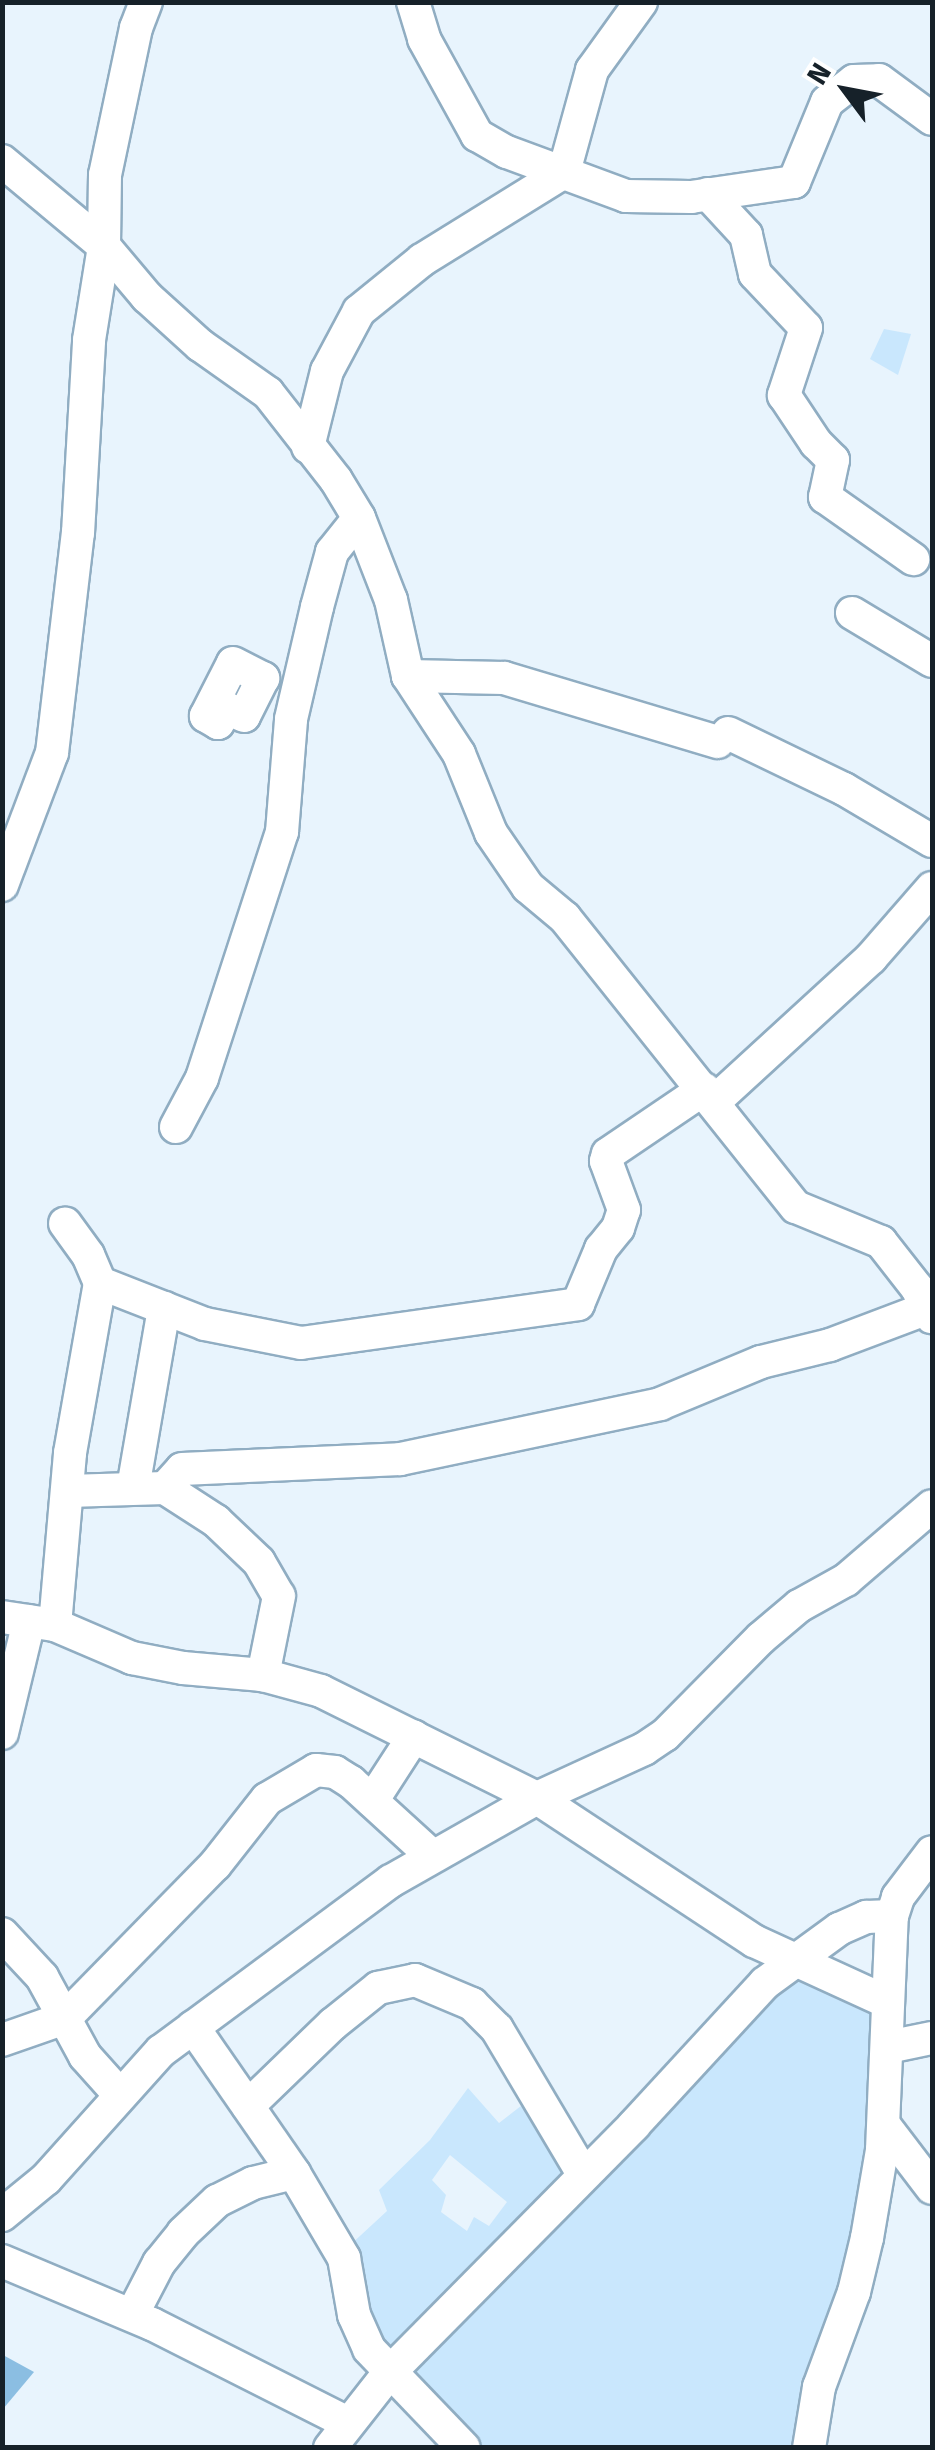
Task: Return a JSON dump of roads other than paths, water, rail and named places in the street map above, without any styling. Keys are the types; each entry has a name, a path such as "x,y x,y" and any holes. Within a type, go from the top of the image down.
{"street":[{"path":"2,885 52,752 78,534 90,340 104,246 105,175 136,28 146,2"},
{"path":"413,2 424,39 477,135 564,172 648,199 794,182 827,102 854,81 879,80 932,120"},
{"path":"308,447 327,370 359,310 422,260 564,172 592,70 641,2"},
{"path":"2,161 104,246 147,296 200,345 268,393 336,480 359,518 391,600 408,676 459,754 491,834 528,887 565,918 796,1206 881,1242 930,1312 830,1345 761,1362 660,1404 400,1459 182,1469 149,1488 68,1491"},
{"path":"708,194 746,234 756,274 806,328 784,395 833,460 825,496 912,559"},
{"path":"176,1127 202,1078 282,832 290,719 317,607 332,552 359,518"},
{"path":"852,613 932,661"},
{"path":"408,676 504,678 723,737 844,789 932,841"},
{"path":"100,1283 244,1334 301,1343 578,1304 601,1248 618,1228 624,1210 608,1167 608,1154 710,1095 872,958 932,888"},
{"path":"2,1733 29,1621 68,1491 100,1283 88,1255 64,1224"},
{"path":"149,1488 164,1308"},
{"path":"149,1488 216,1521 271,1578 280,1596 264,1675"},
{"path":"2,2214 46,2180 150,2060 392,1880 537,1798 630,1756 665,1735 761,1638 800,1606 846,1580 932,1506"},
{"path":"29,1621 132,1658 183,1668 264,1675 321,1691 537,1798 754,1941 888,2002"},
{"path":"372,1801 414,1736"},
{"path":"2,2040 66,2018 215,1866 267,1799 316,1770 335,1772 432,1856"},
{"path":"809,2448 820,2387 854,2292 867,2238 884,2126 892,1916 898,1897 932,1852"},
{"path":"2,2261 132,2315 339,2435 388,2374 792,1960 839,1929 866,1917 892,1916"},
{"path":"2,1934 42,1977 94,2068 120,2094"},
{"path":"248,2106 333,2024 378,1988 400,1980 415,1980 472,2004 488,2018 526,2075 582,2174"},
{"path":"194,2027 294,2173 344,2258 354,2315 369,2349 388,2374 464,2448"},
{"path":"888,2047 932,2038"},
{"path":"884,2126 932,2188"},
{"path":"132,2315 159,2263 182,2233 217,2201 253,2182 294,2173"}]}
